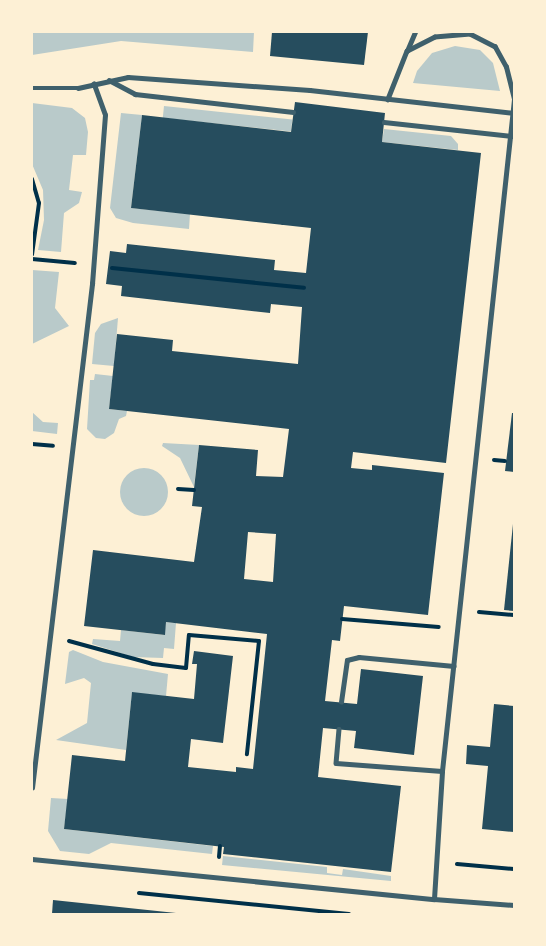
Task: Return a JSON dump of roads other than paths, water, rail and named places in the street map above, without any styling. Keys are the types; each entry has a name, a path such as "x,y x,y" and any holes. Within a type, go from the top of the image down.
{"lane":[{"path":"388,99 415,32"},
{"path":"407,51 435,37 470,34 495,47 506,67 514,113 442,771 434,899"},
{"path":"32,88 67,89 109,80 139,78 388,99 514,113"},
{"path":"109,80 135,94 293,112"},
{"path":"32,788 49,635 66,523 92,284 105,115 94,84"},
{"path":"384,122 512,136"},
{"path":"341,702 347,660 359,657 454,666"},
{"path":"339,729 336,762 442,771"},
{"path":"32,859 514,905"}]}
